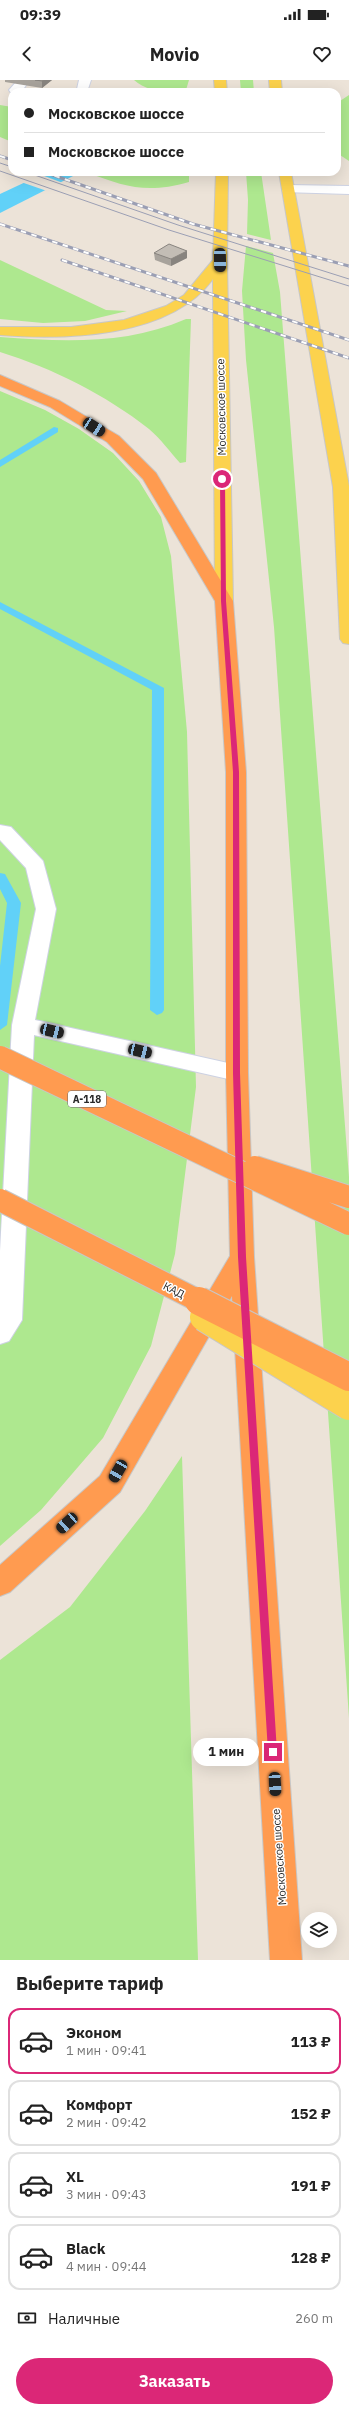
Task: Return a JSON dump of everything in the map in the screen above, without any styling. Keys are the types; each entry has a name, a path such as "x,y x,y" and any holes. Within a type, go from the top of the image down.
{"highway":[{"path":"0,380 24,389 85,420 118,444 150,476 224,601"},
{"name":"Московское шоссе","path":"224,601 236,772 237,1073 242,1257 286,1960"},
{"name":"А-118","path":"0,1057 349,1224"},
{"path":"173,1141 349,1197"},
{"name":"КАД","path":"0,1200 95,1250 349,1378"},
{"path":"0,1583 110,1484 242,1257"}],"main road":[{"name":"Московское шоссе","path":"222,176 220,260 224,601"},
{"path":"286,176 345,494 349,639"},
{"path":"0,331 23,332 94,329 126,323 161,312 193,294 204,284 220,260"},
{"path":"95,1250 349,1406"}],"lane":[{"path":"288,189 349,190"},
{"path":"0,831 4,832 36,866 46,909 22,1025 8,1320 0,1334"},
{"path":"22,1025 237,1073"}],"green space":[{"path":"134,80 189,80 187,88 149,88"},
{"path":"240,80 253,80 254,88 241,88"},
{"path":"349,95 349,161 341,156 341,100"},
{"path":"0,105 8,106 8,140 0,137"},
{"path":"97,176 189,176 189,182 161,188 136,187 113,182"},
{"path":"246,176 262,176 271,240 247,234 248,200"},
{"path":"246,246 273,253 280,292 349,1177 349,1718 274,627 246,360 242,291"},
{"path":"0,260 106,310 127,311 85,321 43,323 0,319"},
{"path":"186,319 191,319 186,462 180,463 149,429 97,394 59,374 0,352 0,337 48,340 94,340 141,333"},
{"path":"0,391 45,410 79,429 113,453 139,481 161,517 171,556 187,732 196,1087 175,1254 151,1346 103,1438 41,1510 0,1546"},
{"path":"182,1456 198,1960 0,1960 0,1660 70,1607 145,1511"}],"water":[{"path":"38,176 73,176 0,213 0,194"}],"pier":[{"path":"34,176 44,176 63,183 47,191 21,182"}],"building":[{"path":"169,244 187,251 171,259 154,253"}],"waterway":[{"path":"0,464 54,430"},
{"path":"0,605 158,688 157,1010"},
{"path":"0,877 14,903 0,1025"}],"tram line":[{"path":"0,163 8,166"},
{"path":"0,171 8,174"},
{"path":"14,176 169,230 349,286"},
{"path":"37,176 178,225 349,279"}],"railway":[{"path":"0,156 8,159"},
{"path":"55,176 193,224 349,266"},
{"path":"0,224 349,340"},
{"path":"62,260 349,358"}],"route":[{"path":"222,479 224,601 236,772 237,1073 242,1257 273,1752"}]}
